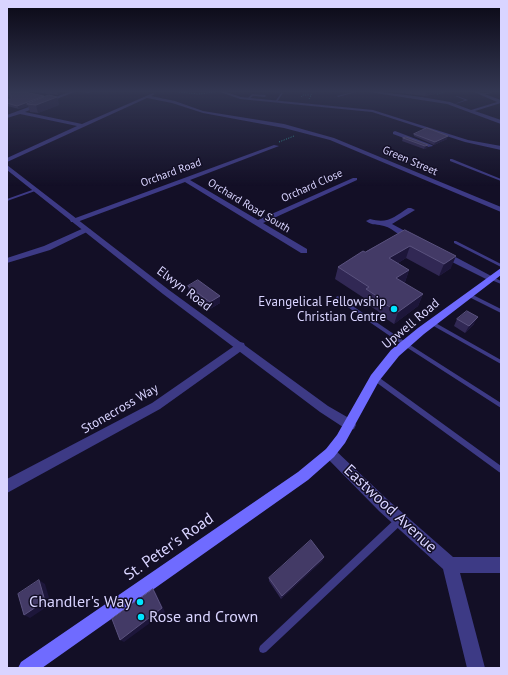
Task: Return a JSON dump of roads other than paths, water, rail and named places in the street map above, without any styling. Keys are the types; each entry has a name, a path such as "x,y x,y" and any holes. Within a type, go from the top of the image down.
{"main road":[{"name":"Upwell Road","path":"330,453 350,425 375,378 395,353 469,295 496,280 501,271"},
{"name":"St. Peter's Road","path":"27,668 303,476 330,453"}],"street":[{"path":"72,124 83,126"},
{"path":"7,160 89,124"},
{"name":"Green Street","path":"276,124 307,131 339,142 501,210"},
{"path":"412,124 467,141 501,147"},
{"path":"416,130 423,127"},
{"path":"402,135 409,132"},
{"path":"395,133 430,146"},
{"name":"Orchard Road","path":"74,220 276,146"},
{"name":"Elwyn Road","path":"7,167 166,292 324,409 350,425"},
{"name":"Orchard Road South","path":"185,179 304,251"},
{"name":"Orchard Close","path":"257,223 355,179"},
{"path":"387,224 411,210"},
{"path":"370,221 376,224 387,224 422,244"},
{"path":"7,261 47,248 87,230"},
{"path":"436,251 496,280"},
{"name":"Stonecross Way","path":"7,486 156,406 240,346"},
{"name":"Eastwood Avenue","path":"330,453 400,520 450,565"},
{"path":"476,668 450,565 501,565"}],"lane":[{"path":"451,160 501,180"},
{"path":"7,200 36,190"},
{"path":"455,242 501,266"},
{"path":"469,295 501,311"},
{"path":"338,298 405,344 501,406"},
{"path":"432,323 501,362"},
{"path":"375,378 501,470"},
{"path":"263,649 400,520"}],"place":[{"name":"Evangelical Fellowship Christian Centre","path":"394,309"},
{"name":"Chandler's Way","path":"140,602"},
{"name":"Rose and Crown","path":"141,617"}]}
